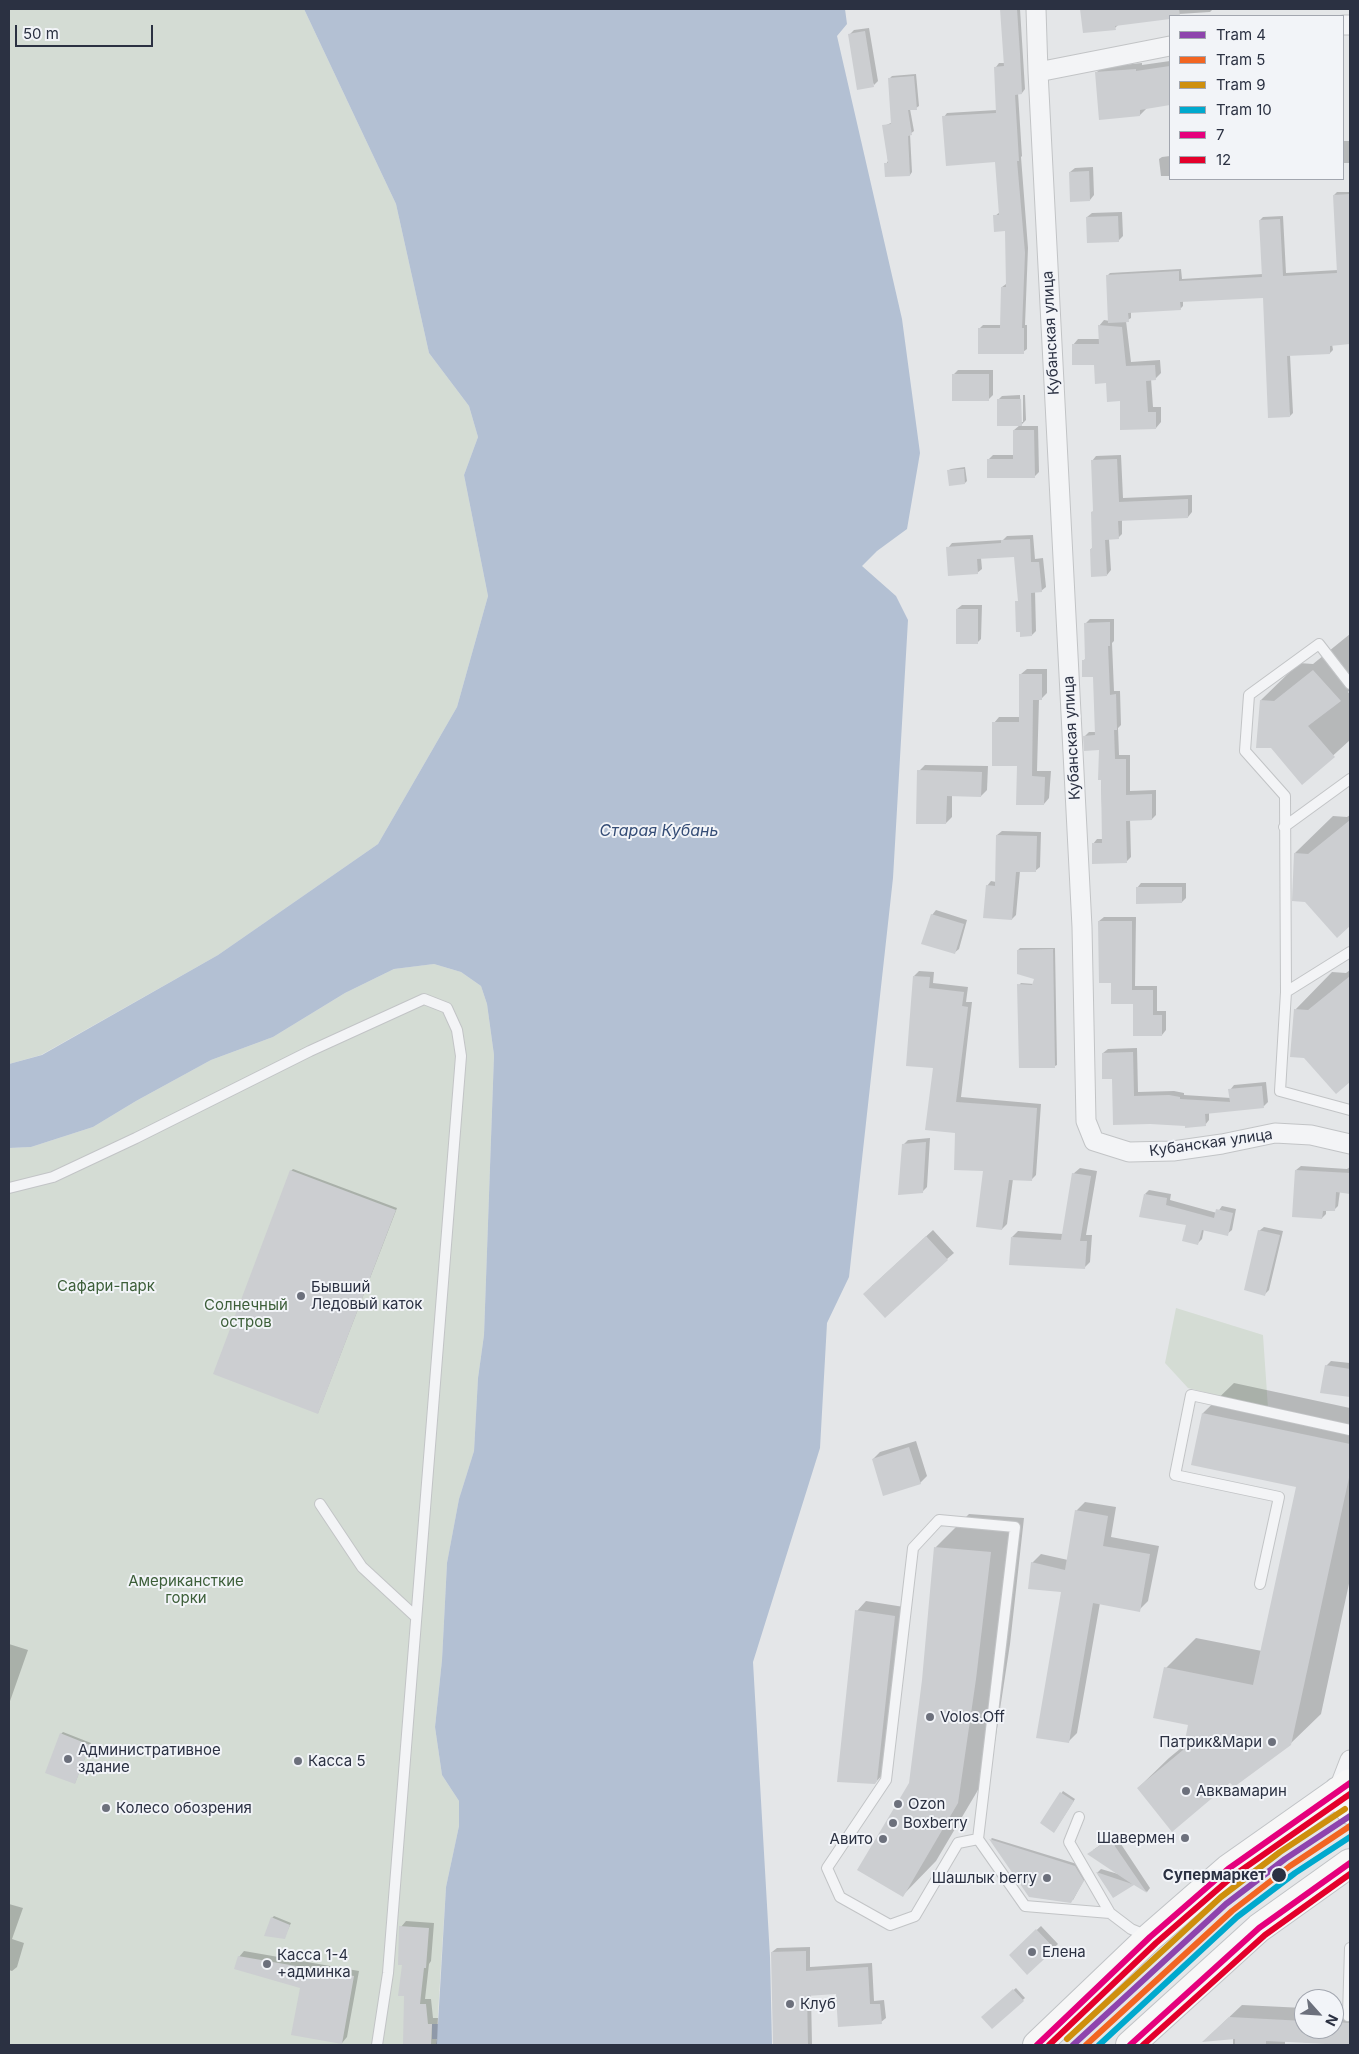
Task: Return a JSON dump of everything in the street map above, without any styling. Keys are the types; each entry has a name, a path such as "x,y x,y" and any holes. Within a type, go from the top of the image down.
{"main road":[{"path":"1037,2045 1150,1937 1228,1869 1346,1794"},
{"path":"1130,2045 1258,1928 1350,1863"}],"street":[{"name":"Кубанская улица","path":"1036,9 1082,927 1086,1122 1094,1141 1129,1152 1183,1150 1275,1133 1311,1135 1350,1144"},
{"path":"1038,72 1169,46"},
{"path":"1346,1794 1350,1760"}],"lane":[{"path":"1350,684 1319,644 1249,695 1245,751 1285,796 1286,992 1280,1091 1350,1110"},
{"path":"1284,827 1350,779"},
{"path":"1286,992 1350,952"},
{"path":"9,1188 53,1177 136,1138 310,1051 424,999 447,1008 457,1030 461,1056 388,1973 377,2045"},
{"path":"1260,1584 1278,1498 1174,1475 1191,1395 1350,1430"},
{"path":"320,1504 362,1567 415,1616"},
{"path":"978,1839 958,1843 915,1916 890,1925 840,1898 827,1868 886,1780 913,1548 939,1520 1015,1526 978,1839 1026,1906 1110,1913"},
{"path":"1079,1817 1069,1842 1110,1913 1131,1929 1150,1937"},
{"path":"1348,2016 1350,1948"}],"green space":[{"path":"9,9 304,9 396,204 429,353 469,406 478,437 464,475 488,596 457,707 378,844 218,955 41,1055 9,1064"},
{"name":"Солнечный остров","path":"434,964 461,972 481,986 487,1004 494,1055 484,1335 478,1378 474,1451 459,1499 447,1563 442,1660 435,1727 442,1775 459,1801 459,1826 446,1887 436,2045 9,2045 9,1148 31,1147 93,1127 211,1060 273,1037 345,993 394,969"},
{"path":"1176,1308 1263,1335 1268,1408 1188,1388 1165,1363"}],"water":[{"name":"Старая Кубань","path":"304,9 845,9 847,24 837,36 902,319 920,453 907,529 877,551 862,566 896,596 908,620 893,878 849,1277 827,1323 820,1448 753,1662 770,1957 772,2045 436,2045 437,2039 432,2039 432,2024 438,2024 446,1887 459,1826 459,1801 442,1775 435,1727 442,1660 447,1563 459,1499 474,1451 478,1378 484,1335 494,1055 487,1004 481,986 461,972 434,964 394,969 345,993 273,1037 211,1060 93,1127 31,1147 9,1148 9,1064 42,1055 218,955 378,844 457,707 488,596 464,475 478,437 469,406 429,353 396,204"}],"building":[{"path":"1000,9 1017,9 1022,94 1015,95 1019,161 1017,161 1025,253 1022,328 1024,328 1024,354 978,354 978,328 1000,328 1001,287 1006,287 1005,231 994,232 993,215 999,215 995,162 946,166 942,116 996,113 994,67 1004,66"},
{"path":"1080,9 1179,9 1180,15 1169,15 1169,19 1115,26 1116,30 1083,33"},
{"path":"865,31 874,87 857,90 848,34"},
{"path":"1169,66 1169,105 1140,110 1140,116 1099,120 1095,72 1136,69 1136,71"},
{"path":"914,76 917,110 908,110 912,135 908,136 910,176 885,177 884,163 888,163 882,125 891,124 888,78"},
{"path":"1089,171 1090,201 1070,202 1069,172"},
{"path":"1350,194 1350,344 1330,346 1330,354 1287,356 1290,417 1268,418 1263,298 1180,302 1181,310 1128,313 1129,322 1108,323 1106,275 1179,271 1179,281 1262,277 1259,220 1280,219 1283,276 1337,273 1333,195"},
{"path":"1118,216 1119,242 1087,243 1086,217"},
{"path":"1098,325 1122,327 1126,366 1155,365 1156,380 1146,381 1148,412 1156,412 1156,429 1120,430 1120,401 1107,402 1106,383 1095,384 1094,365 1072,365 1072,344 1099,344"},
{"path":"952,374 989,374 989,401 952,401"},
{"path":"997,399 1021,399 1022,426 997,426"},
{"path":"1013,430 1034,430 1035,478 987,478 987,459 1013,459"},
{"path":"1117,459 1119,502 1188,499 1188,518 1118,521 1119,539 1105,540 1107,576 1091,577 1091,512 1093,511 1091,460"},
{"path":"964,469 965,484 949,486 947,470"},
{"path":"1030,539 1031,562 1039,562 1042,592 1031,593 1032,636 1020,637 1020,632 1016,632 1015,601 1018,601 1014,557 977,559 978,574 948,576 946,547 1001,543 1001,540"},
{"path":"956,609 978,609 978,644 956,644"},
{"path":"1110,622 1110,646 1108,646 1110,695 1116,694 1117,730 1114,730 1115,759 1126,759 1126,795 1152,794 1152,820 1126,821 1127,863 1092,864 1092,843 1102,843 1101,780 1098,780 1099,750 1084,751 1083,736 1095,735 1093,677 1082,677 1082,660 1085,660 1084,623"},
{"path":"1313,670 1341,701 1308,726 1335,757 1302,785 1271,748 1256,748 1260,700 1274,701"},
{"path":"1019,674 1042,674 1042,700 1033,700 1032,776 1045,777 1044,805 1016,805 1017,766 992,766 992,722 1019,722"},
{"path":"917,770 982,772 981,797 947,796 946,824 916,824"},
{"path":"1350,820 1350,926 1337,938 1305,902 1292,901 1294,853 1308,854"},
{"path":"996,835 1037,836 1036,872 1016,872 1012,920 983,918 986,885 995,886"},
{"path":"1136,887 1182,887 1182,903 1136,904"},
{"path":"931,914 964,924 955,954 921,944"},
{"path":"1098,921 1132,921 1132,990 1153,990 1153,1015 1162,1015 1162,1036 1133,1036 1133,1004 1111,1004 1111,983 1099,983"},
{"path":"1053,949 1055,1068 1019,1068 1017,984 1032,985 1034,979 1017,974 1017,950"},
{"path":"913,976 930,977 929,988 964,992 962,1006 968,1007 956,1102 1037,1108 1032,1181 1009,1180 1002,1230 976,1227 983,1171 954,1170 955,1133 925,1130 933,1068 906,1066"},
{"path":"1350,976 1350,1082 1336,1094 1304,1058 1290,1057 1294,1009 1308,1010"},
{"path":"1133,1052 1134,1096 1169,1095 1180,1097 1180,1099 1230,1102 1228,1089 1262,1086 1264,1108 1205,1114 1206,1126 1185,1128 1185,1126 1150,1124 1113,1125 1112,1079 1102,1079 1102,1053"},
{"path":"926,1142 923,1193 898,1195 902,1144"},
{"path":"290,1170 396,1210 318,1414 213,1374"},
{"path":"1295,1170 1350,1173 1350,1194 1336,1192 1335,1211 1323,1211 1322,1219 1292,1217"},
{"path":"1072,1173 1091,1176 1080,1241 1087,1241 1085,1269 1009,1265 1011,1237 1061,1240"},
{"path":"1144,1194 1167,1198 1166,1205 1214,1218 1216,1209 1233,1213 1228,1236 1202,1230 1198,1245 1182,1241 1186,1225 1139,1217"},
{"path":"1258,1230 1280,1235 1265,1296 1244,1290"},
{"path":"926,1236 948,1260 885,1318 863,1294"},
{"path":"1325,1365 1350,1369 1350,1397 1320,1393"},
{"path":"1202,1413 1350,1444 1350,1473 1291,1745 1234,1787 1230,1783 1172,1832 1137,1788 1183,1750 1188,1725 1153,1718 1164,1667 1253,1685 1296,1487 1191,1465"},
{"path":"909,1447 921,1484 883,1496 872,1459"},
{"path":"1075,1510 1108,1516 1103,1546 1150,1554 1140,1612 1093,1603 1069,1743 1036,1738 1061,1592 1028,1589 1031,1562 1065,1570"},
{"path":"934,1547 991,1552 976,1679 958,1803 903,1897 857,1870 909,1783 922,1680"},
{"path":"855,1610 895,1616 877,1781 875,1784 837,1782"},
{"name":"Административное здание","path":"60,1733 90,1745 75,1784 45,1773"},
{"path":"1060,1792 1074,1801 1054,1833 1040,1823"},
{"name":"Шашлык berry","path":"989,1839 1075,1866 1084,1881 1071,1903 1029,1897"},
{"path":"1110,1839 1147,1893 1134,1885 1113,1898 1096,1872 1132,1884 1087,1854"},
{"path":"271,1917 290,1925 285,1939 264,1936"},
{"path":"399,1926 429,1928 426,1968 424,1968 420,2004 426,2004 428,2024 432,2024 431,2045 403,2045 404,1996 398,1996 402,1965 398,1965"},
{"path":"1036,1929 1055,1949 1027,1975 1009,1955"},
{"path":"806,1951 806,1971 868,1967 870,2004 880,2004 882,2024 838,2027 836,1994 807,1996 808,2045 773,2045 771,1952"},
{"path":"238,1956 354,1976 342,2044 291,2035 300,1988 234,1969"},
{"path":"1013,1989 1024,2001 992,2029 981,2017"},
{"path":"1229,2017 1294,2020 1294,2039 1344,2039 1344,2023 1350,2023 1350,2045 1266,2041 1266,2045 1235,2045 1235,2039 1202,2042"}],"tram line":[{"name":"9","path":"1067,2039 1221,1897 1280,1852 1345,1809"},
{"name":"4","path":"1073,2045 1226,1904 1285,1859 1350,1816"},
{"name":"5","path":"1086,2045 1232,1911 1290,1866 1350,1826"},
{"name":"10","path":"1099,2045 1237,1917 1295,1873 1350,1837"}],"transit line":[{"name":"7","path":"1037,2045 1150,1937 1228,1869 1350,1783"},
{"name":"12","path":"1049,2045 1156,1943 1233,1876 1350,1794"},
{"name":"7","path":"1130,2045 1259,1928 1350,1863"},
{"name":"12","path":"1143,2045 1265,1935 1350,1874"}],"place":[{"name":"Бывший Ледовый каток","path":"301,1296"},
{"name":"Volos.Off","path":"930,1717"},
{"name":"Патрик&Мари","path":"1272,1742"},
{"name":"Административное здание","path":"68,1759"},
{"name":"Касса 5","path":"298,1761"},
{"name":"Авквамарин","path":"1186,1791"},
{"name":"Ozon","path":"898,1804"},
{"name":"Колесо обозрения","path":"106,1808"},
{"name":"Boxberry","path":"893,1823"},
{"name":"Шавермен","path":"1185,1838"},
{"name":"Авито","path":"883,1839"},
{"name":"Супермаркет","path":"1279,1875"},
{"name":"Шашлык berry","path":"1047,1878"},
{"name":"Елена","path":"1032,1952"},
{"name":"Касса 1-4 +админка","path":"267,1964"},
{"name":"Клуб","path":"790,2004"}],"park label":[{"name":"Сафари-парк","path":"106,1286"},
{"name":"Американсткие горки","path":"186,1590"}]}
